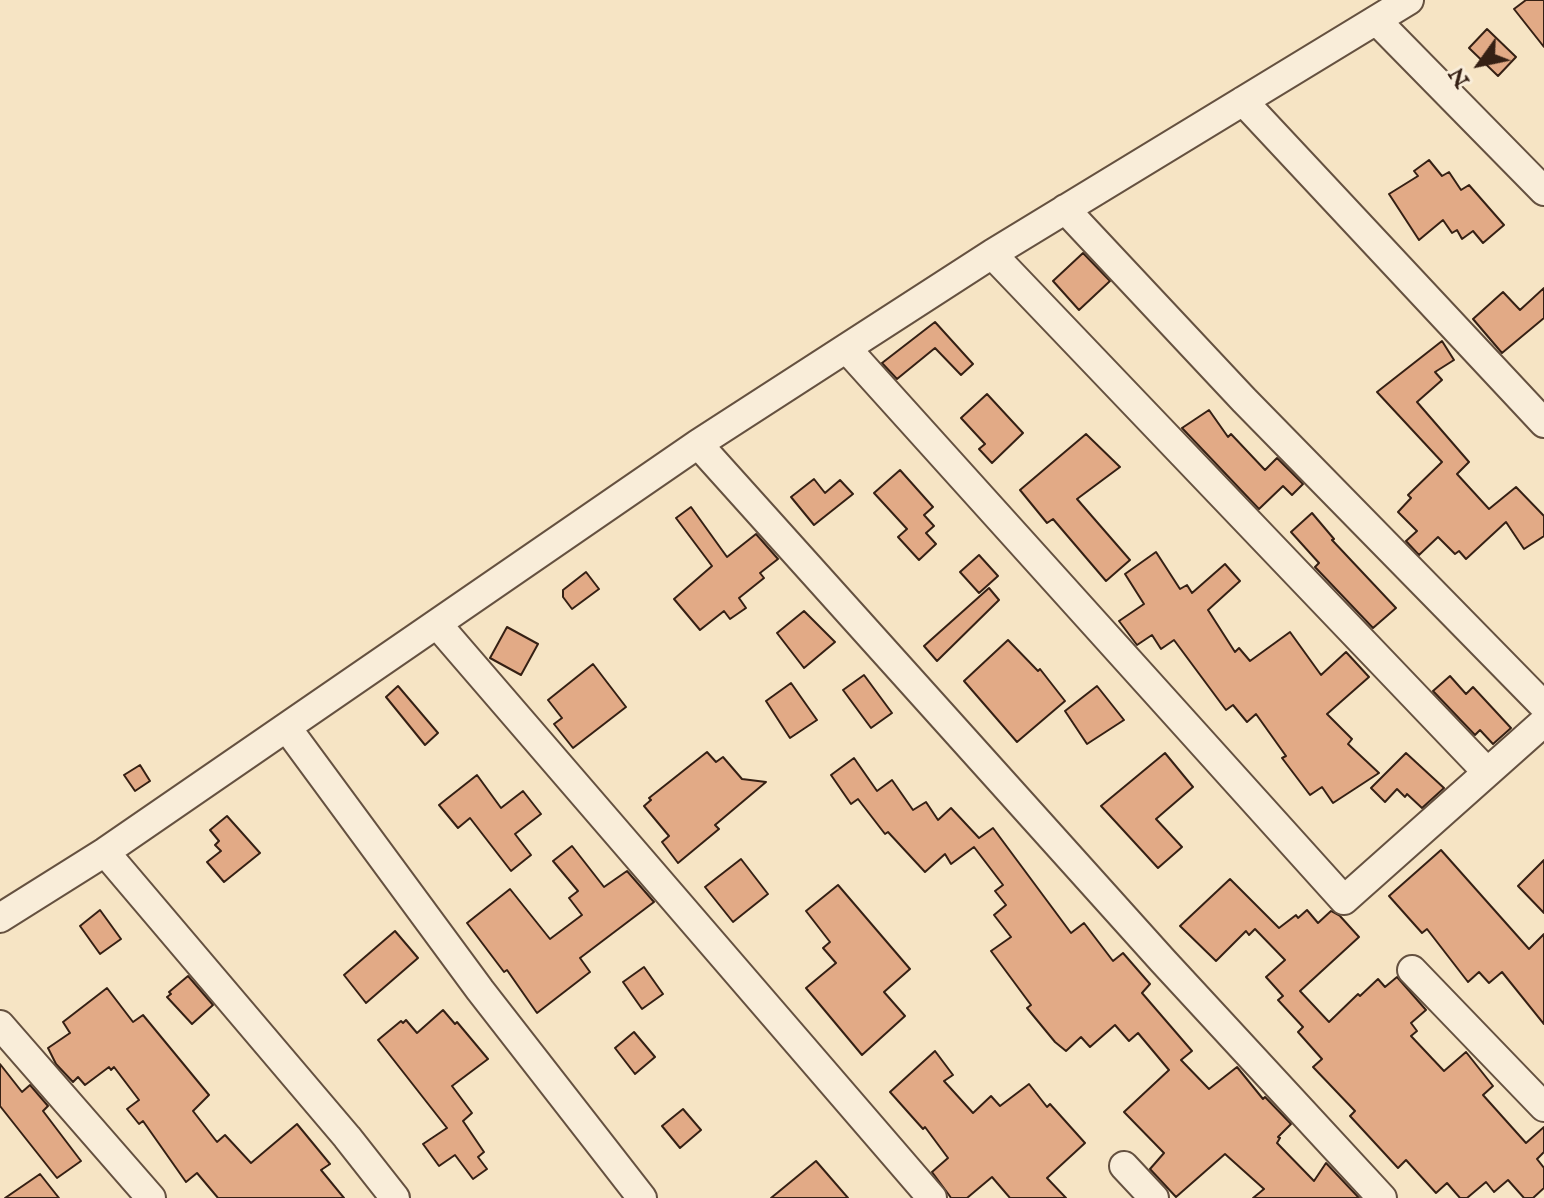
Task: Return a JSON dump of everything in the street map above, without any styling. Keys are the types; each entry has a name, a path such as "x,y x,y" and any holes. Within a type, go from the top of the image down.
{"street":[{"path":"0,918 105,852 698,444 992,254 1409,0"},
{"path":"1377,21 1544,191"},
{"path":"1243,101 1544,423"},
{"path":"1065,209 1265,422 1544,706"},
{"path":"992,254 1487,772"},
{"path":"847,349 1344,900 1544,722"},
{"path":"698,444 1163,961 1382,1198"},
{"path":"437,624 932,1198"},
{"path":"287,728 480,990 642,1198"},
{"path":"105,852 337,1125 395,1198"},
{"path":"1412,970 1544,1107"},
{"path":"0,1025 151,1198"},
{"path":"1124,1166 1154,1198"}],"building":[{"path":"1526,0 1544,0 1544,47 1514,9"},
{"path":"1487,29 1516,57 1498,76 1469,48"},
{"path":"1429,160 1442,176 1449,172 1461,190 1469,185 1504,225 1483,243 1473,231 1462,239 1457,230 1452,233 1443,220 1419,240 1389,194 1418,176 1414,171"},
{"path":"1083,253 1110,281 1079,310 1053,281"},
{"path":"1544,288 1544,318 1502,353 1473,319 1503,292 1520,310"},
{"path":"935,322 973,364 961,375 935,348 897,379 882,363"},
{"path":"1442,341 1454,360 1435,372 1442,380 1417,402 1469,462 1457,474 1489,509 1516,487 1544,516 1544,536 1524,549 1506,522 1466,559 1459,551 1455,554 1438,537 1419,555 1406,541 1417,531 1398,512 1411,498 1408,495 1442,462 1377,392"},
{"path":"987,394 1023,433 992,463 979,449 985,444 961,418"},
{"path":"1209,410 1228,437 1231,434 1265,470 1277,458 1303,484 1292,495 1283,486 1259,509 1182,428"},
{"path":"1086,434 1120,467 1077,499 1130,560 1106,581 1053,519 1047,523 1020,490"},
{"path":"900,470 933,507 924,515 934,526 926,533 936,544 919,560 898,537 907,529 874,493"},
{"path":"814,479 825,493 840,480 853,494 814,525 791,497"},
{"path":"691,507 727,557 756,534 778,559 760,573 764,578 739,598 746,608 730,619 724,611 700,630 674,599 712,566 676,518"},
{"path":"1312,513 1332,540 1396,608 1373,628 1315,567 1319,563 1291,532"},
{"path":"1156,552 1180,589 1187,585 1192,593 1225,564 1240,581 1208,610 1235,652 1239,648 1250,661 1290,632 1321,675 1346,652 1369,677 1327,714 1352,739 1348,744 1379,773 1333,803 1322,787 1310,795 1282,758 1286,756 1256,714 1247,722 1233,705 1226,710 1174,640 1161,649 1152,635 1137,645 1119,621 1144,604 1125,574"},
{"path":"979,555 998,576 979,593 960,572"},
{"path":"586,572 599,589 572,609 563,597 563,590"},
{"path":"989,588 999,600 937,661 924,646"},
{"path":"804,611 835,642 804,668 777,633"},
{"path":"507,627 538,644 521,675 490,658"},
{"path":"1008,640 1038,671 1040,669 1065,701 1017,742 964,681"},
{"path":"593,664 626,707 573,748 554,724 562,718 548,700"},
{"path":"864,675 892,713 871,728 843,690"},
{"path":"1450,676 1466,694 1473,687 1511,728 1493,744 1480,730 1475,735 1433,691"},
{"path":"791,683 817,720 790,738 766,701"},
{"path":"398,686 438,733 425,745 386,697"},
{"path":"1097,686 1124,720 1087,744 1065,711"},
{"path":"707,752 716,762 723,757 742,779 766,782 715,825 719,829 678,863 662,842 669,836 644,806 651,800 649,798"},
{"path":"1165,753 1193,787 1156,819 1182,847 1158,868 1101,806"},
{"path":"1406,753 1444,788 1422,808 1397,789 1385,802 1371,788"},
{"path":"854,758 877,791 892,780 913,810 926,802 938,820 951,808 979,838 993,828 1071,933 1084,923 1113,961 1123,953 1150,984 1142,993 1192,1051 1181,1060 1209,1089 1237,1067 1263,1099 1265,1097 1291,1124 1278,1137 1277,1143 1314,1181 1326,1163 1359,1198 1253,1198 1264,1189 1225,1154 1176,1197 1150,1169 1164,1153 1124,1112 1169,1070 1138,1033 1129,1041 1115,1025 1090,1047 1081,1037 1066,1051 1055,1042 1027,1008 1031,1005 991,951 1011,937 994,915 1006,905 995,891 1003,885 974,847 951,864 945,854 925,872 888,832 885,834 858,799 851,804 831,775"},
{"path":"140,765 150,781 135,791 124,775"},
{"path":"477,775 501,808 523,791 541,814 515,834 531,855 511,871 470,818 458,828 439,805"},
{"path":"227,816 260,853 224,882 207,862 221,851 215,845 219,841 210,830"},
{"path":"572,846 604,887 627,871 654,902 580,958 590,972 537,1013 507,970 504,972 467,923 510,889 550,939 582,915 569,898 578,891 553,861"},
{"path":"1441,850 1529,949 1544,934 1544,1024 1502,972 1489,983 1479,972 1468,982 1427,929 1422,933 1389,896"},
{"path":"741,859 768,894 733,922 705,887"},
{"path":"1544,860 1544,913 1518,886"},
{"path":"1230,879 1279,928 1307,910 1318,923 1331,911 1340,916 1359,937 1300,991 1329,1022 1378,979 1385,987 1397,977 1426,1010 1411,1023 1417,1031 1411,1036 1444,1071 1466,1052 1493,1086 1483,1095 1526,1143 1544,1127 1544,1152 1537,1159 1544,1168 1544,1188 1533,1198 1524,1198 1508,1180 1494,1192 1486,1182 1467,1198 1460,1198 1447,1183 1436,1193 1406,1160 1398,1168 1350,1116 1355,1111 1313,1067 1322,1059 1298,1032 1303,1027 1278,1000 1283,996 1266,977 1285,960 1255,929 1249,935 1246,931 1216,961 1180,926"},
{"path":"838,885 910,969 884,992 905,1016 862,1055 806,988 836,963 823,948 830,942 806,911"},
{"path":"100,910 121,939 100,954 80,926"},
{"path":"395,931 418,958 366,1003 344,975"},
{"path":"644,967 663,994 642,1009 623,982"},
{"path":"188,976 213,1005 192,1024 167,997"},
{"path":"107,988 133,1022 143,1015 209,1095 193,1111 217,1142 225,1135 251,1163 297,1124 330,1164 321,1170 344,1198 218,1198 197,1173 186,1182 143,1121 139,1124 127,1109 139,1100 114,1067 111,1070 109,1067 85,1085 78,1077 73,1082 56,1064 48,1048 70,1033 63,1022"},
{"path":"443,1010 488,1059 452,1086 472,1113 463,1121 484,1152 478,1157 487,1169 473,1179 455,1155 439,1166 423,1144 447,1128 378,1040 406,1020 417,1033"},
{"path":"634,1032 655,1057 635,1074 615,1048"},
{"path":"935,1051 953,1075 944,1081 973,1113 991,1096 1000,1106 1029,1084 1047,1107 1050,1104 1085,1143 1047,1178 1066,1198 1010,1198 992,1177 967,1198 951,1198 932,1172 948,1158 925,1127 923,1129 890,1092"},
{"path":"0,1064 22,1092 30,1085 48,1106 43,1111 81,1161 57,1178 0,1106"},
{"path":"683,1109 701,1130 680,1148 662,1126"},
{"path":"816,1161 848,1198 771,1198"},
{"path":"40,1174 59,1198 5,1198"}]}
